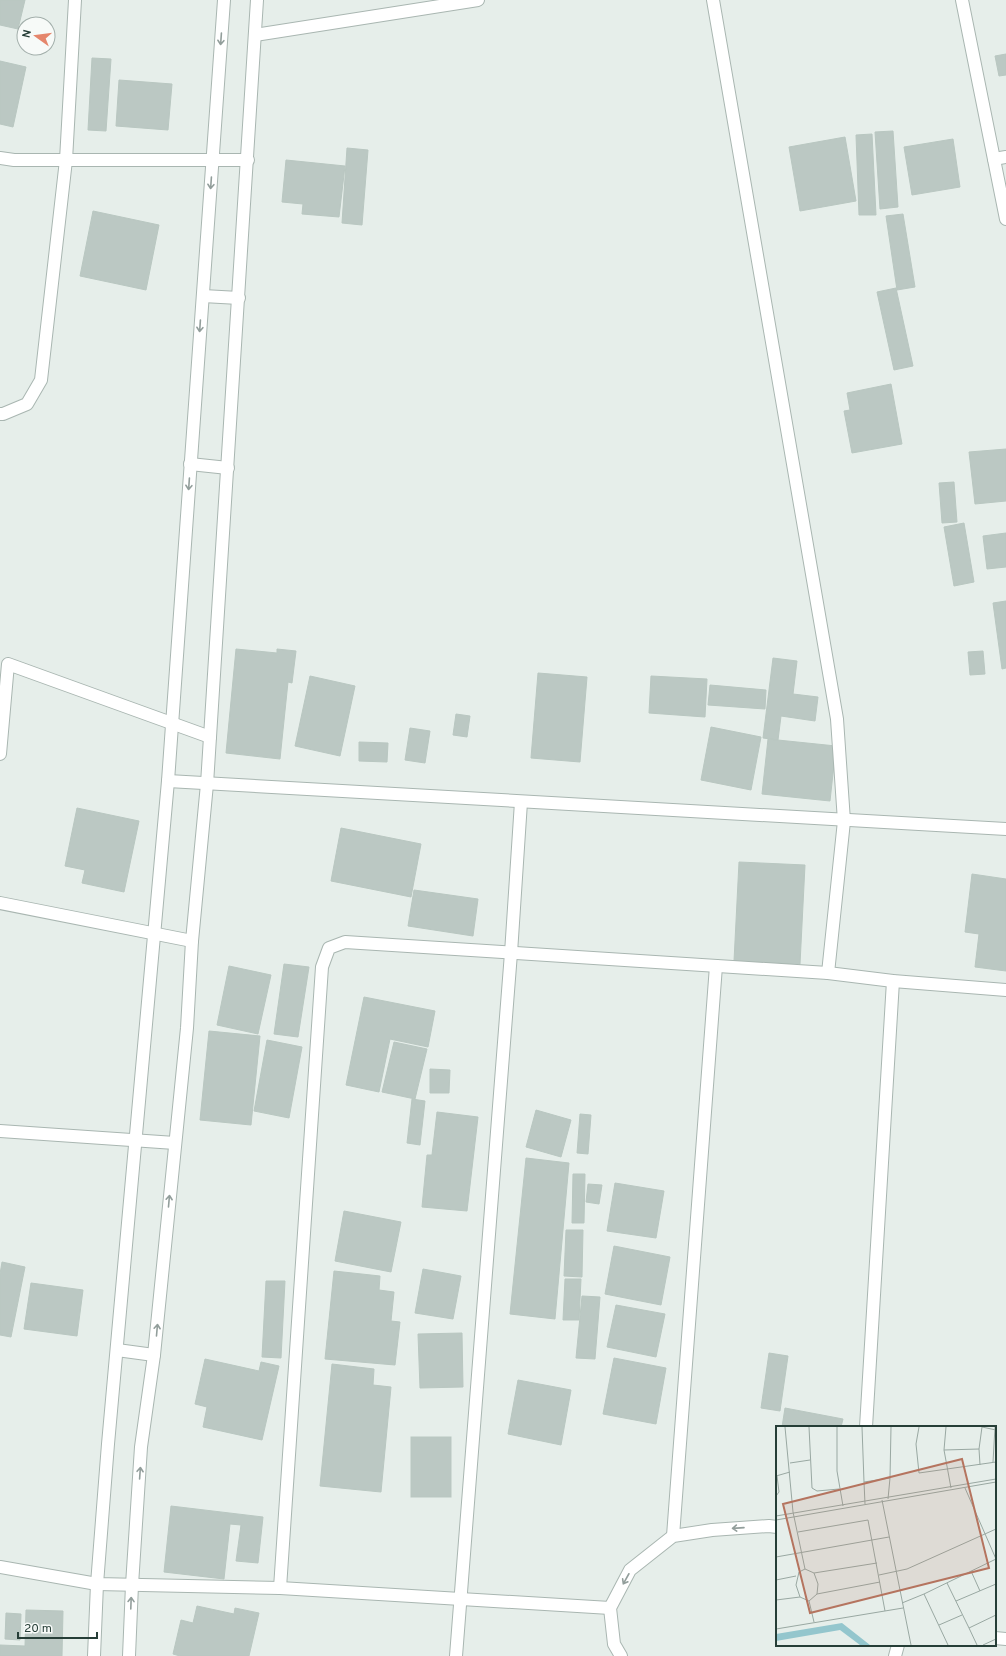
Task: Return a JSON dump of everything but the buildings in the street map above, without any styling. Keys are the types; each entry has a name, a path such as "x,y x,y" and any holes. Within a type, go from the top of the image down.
{"street":[{"path":"0,414 27,404 41,380 66,160 75,0"},
{"path":"94,1656 97,1584 108,1444 168,781 224,0"},
{"path":"129,1656 132,1585 142,1447 154,1355 187,1028 192,941 207,784 248,160 257,0"},
{"path":"255,36 478,0"},
{"path":"712,0 837,719 844,821 828,973"},
{"path":"962,0 1000,158 1006,219"},
{"path":"0,158 14,160 248,160"},
{"path":"203,296 239,298"},
{"path":"190,464 228,468"},
{"path":"0,754 4,663 210,737"},
{"path":"168,781 844,821 1006,829"},
{"path":"456,1656 512,953 521,802"},
{"path":"0,903 154,935 192,941"},
{"path":"280,1588 322,967 329,948 345,942 828,973 1006,990"},
{"path":"673,1536 716,966"},
{"path":"866,1426 893,980"},
{"path":"0,1131 175,1143"},
{"path":"117,1350 154,1355"},
{"path":"621,1656 614,1644 610,1608 630,1570 673,1536 712,1530 769,1526 776,1527"},
{"path":"0,1567 97,1584 280,1588 610,1608"},
{"path":"996,1638 1006,1639"},
{"path":"895,1656 898,1646"}]}
